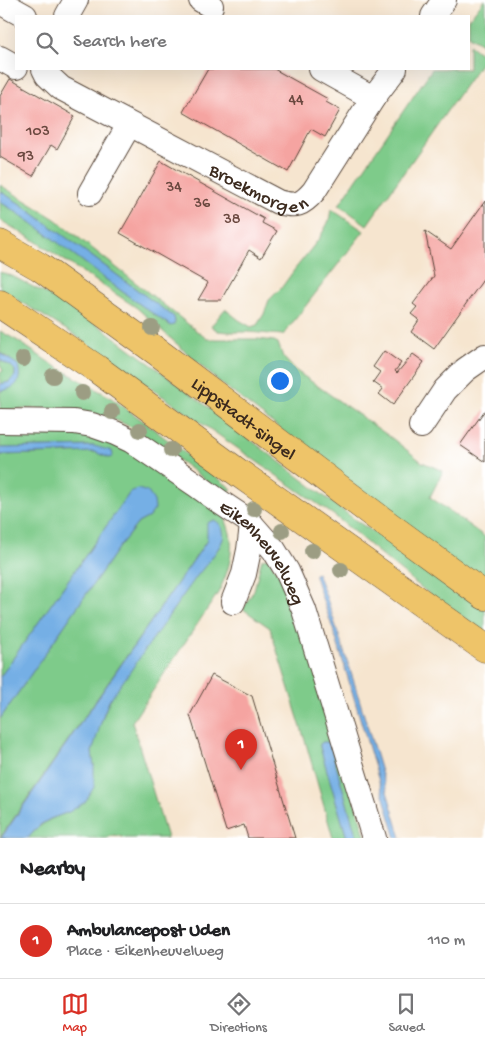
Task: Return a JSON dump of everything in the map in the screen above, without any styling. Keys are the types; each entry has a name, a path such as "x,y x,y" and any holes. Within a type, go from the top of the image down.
{"main road":[{"name":"Lippstadt-singel","path":"0,244 40,267 155,350 388,526 485,596"},
{"path":"0,304 98,369 236,471 485,648"}],"street":[{"path":"68,15 76,0"},
{"path":"434,15 444,0"},
{"path":"0,2 22,15"},
{"path":"0,58 15,66"},
{"name":"Broekmorgen","path":"44,70 47,75 61,88 278,202 289,205 305,202 314,192 373,98 394,70"},
{"path":"323,70 373,98"},
{"path":"90,193 129,125"},
{"path":"421,426 446,390 465,370 485,355 483,344 485,339"},
{"name":"Eikenheuvelweg","path":"0,421 74,422 92,425 115,433 132,441 252,525 274,550 287,571 304,610 374,838"},
{"path":"233,602 244,574 252,525"}],"green space":[{"path":"485,0 485,46 470,37 470,18"},
{"path":"470,46 485,57 367,225 339,205 431,70 470,70"},
{"path":"0,185 55,219 207,339 258,339 278,343 283,357 295,370 393,439 422,462 443,471 430,497 485,537 485,587 218,381 137,308 0,220 0,202 159,318 171,326 175,322 174,317 22,205 0,191"},
{"path":"331,209 364,231 283,335 218,331 211,326 225,309 251,327 257,325 264,314 269,300 282,287 319,239 329,221"},
{"path":"0,272 12,276 66,304 102,328 358,522 471,593 485,604 485,632 433,597 335,516 73,334 0,289"},
{"path":"0,331 50,363 110,397 232,489 225,495 151,440 132,428 104,416 60,409 0,410 0,391 6,390 20,375 8,357 0,353"},
{"path":"0,360 15,370 15,376 8,382 0,384 0,372 3,371"},
{"path":"68,428 120,445 224,514 230,535 230,559 227,573 218,593 132,722 167,838 124,838 114,835 107,838 28,838 46,822 69,812 94,766 92,752 95,738 109,701 220,546 214,520 208,523 207,540 204,545 0,838 0,719 118,548 138,523 149,517 131,491 0,677 0,455 95,452 109,458 94,446 0,448 0,429"},
{"path":"268,558 291,592 366,838 357,838 330,745 327,742 323,742 320,744 320,747 347,838 333,838 270,628 243,609 254,590 262,559"}],"water":[{"path":"0,191 22,205 174,317 174,325 171,326 148,310 0,202"},
{"path":"0,353 18,365 19,380 11,388 0,391 0,384 9,382 15,376 15,370 0,360"},
{"path":"94,446 112,451 112,457 109,458 95,452 0,455 0,448"},
{"path":"138,489 148,492 154,501 155,509 149,517 138,523 118,548 0,719 0,677 131,491"},
{"path":"214,520 223,530 223,539 219,548 186,591 109,701 92,752 94,787 85,802 69,812 40,825 28,838 1,838 204,545 207,540 207,523"},
{"path":"317,573 354,682 401,838 396,838 315,576"},
{"path":"327,742 330,745 357,838 347,838 320,747 320,744"}],"building":[{"path":"207,70 276,70 328,99 326,102 340,110 325,137 311,129 288,172 183,112"},
{"path":"10,79 75,116 57,149 51,145 33,176 0,157 0,96"},
{"path":"161,161 264,219 262,223 277,231 261,258 249,250 221,300 198,300 208,283 120,233"},
{"path":"485,201 485,277 434,349 411,332 419,320 411,314 417,307 413,304 434,276 425,231 451,249"},
{"path":"384,351 401,363 395,371 397,373 413,354 424,362 393,405 379,394 383,389 373,382 380,372 373,367"},
{"path":"485,410 485,462 460,445"},
{"path":"212,675 252,696 295,838 248,838 244,825 226,831 190,715"}],"place":[{"name":"Ambulancepost Uden","path":"241,770"}]}
